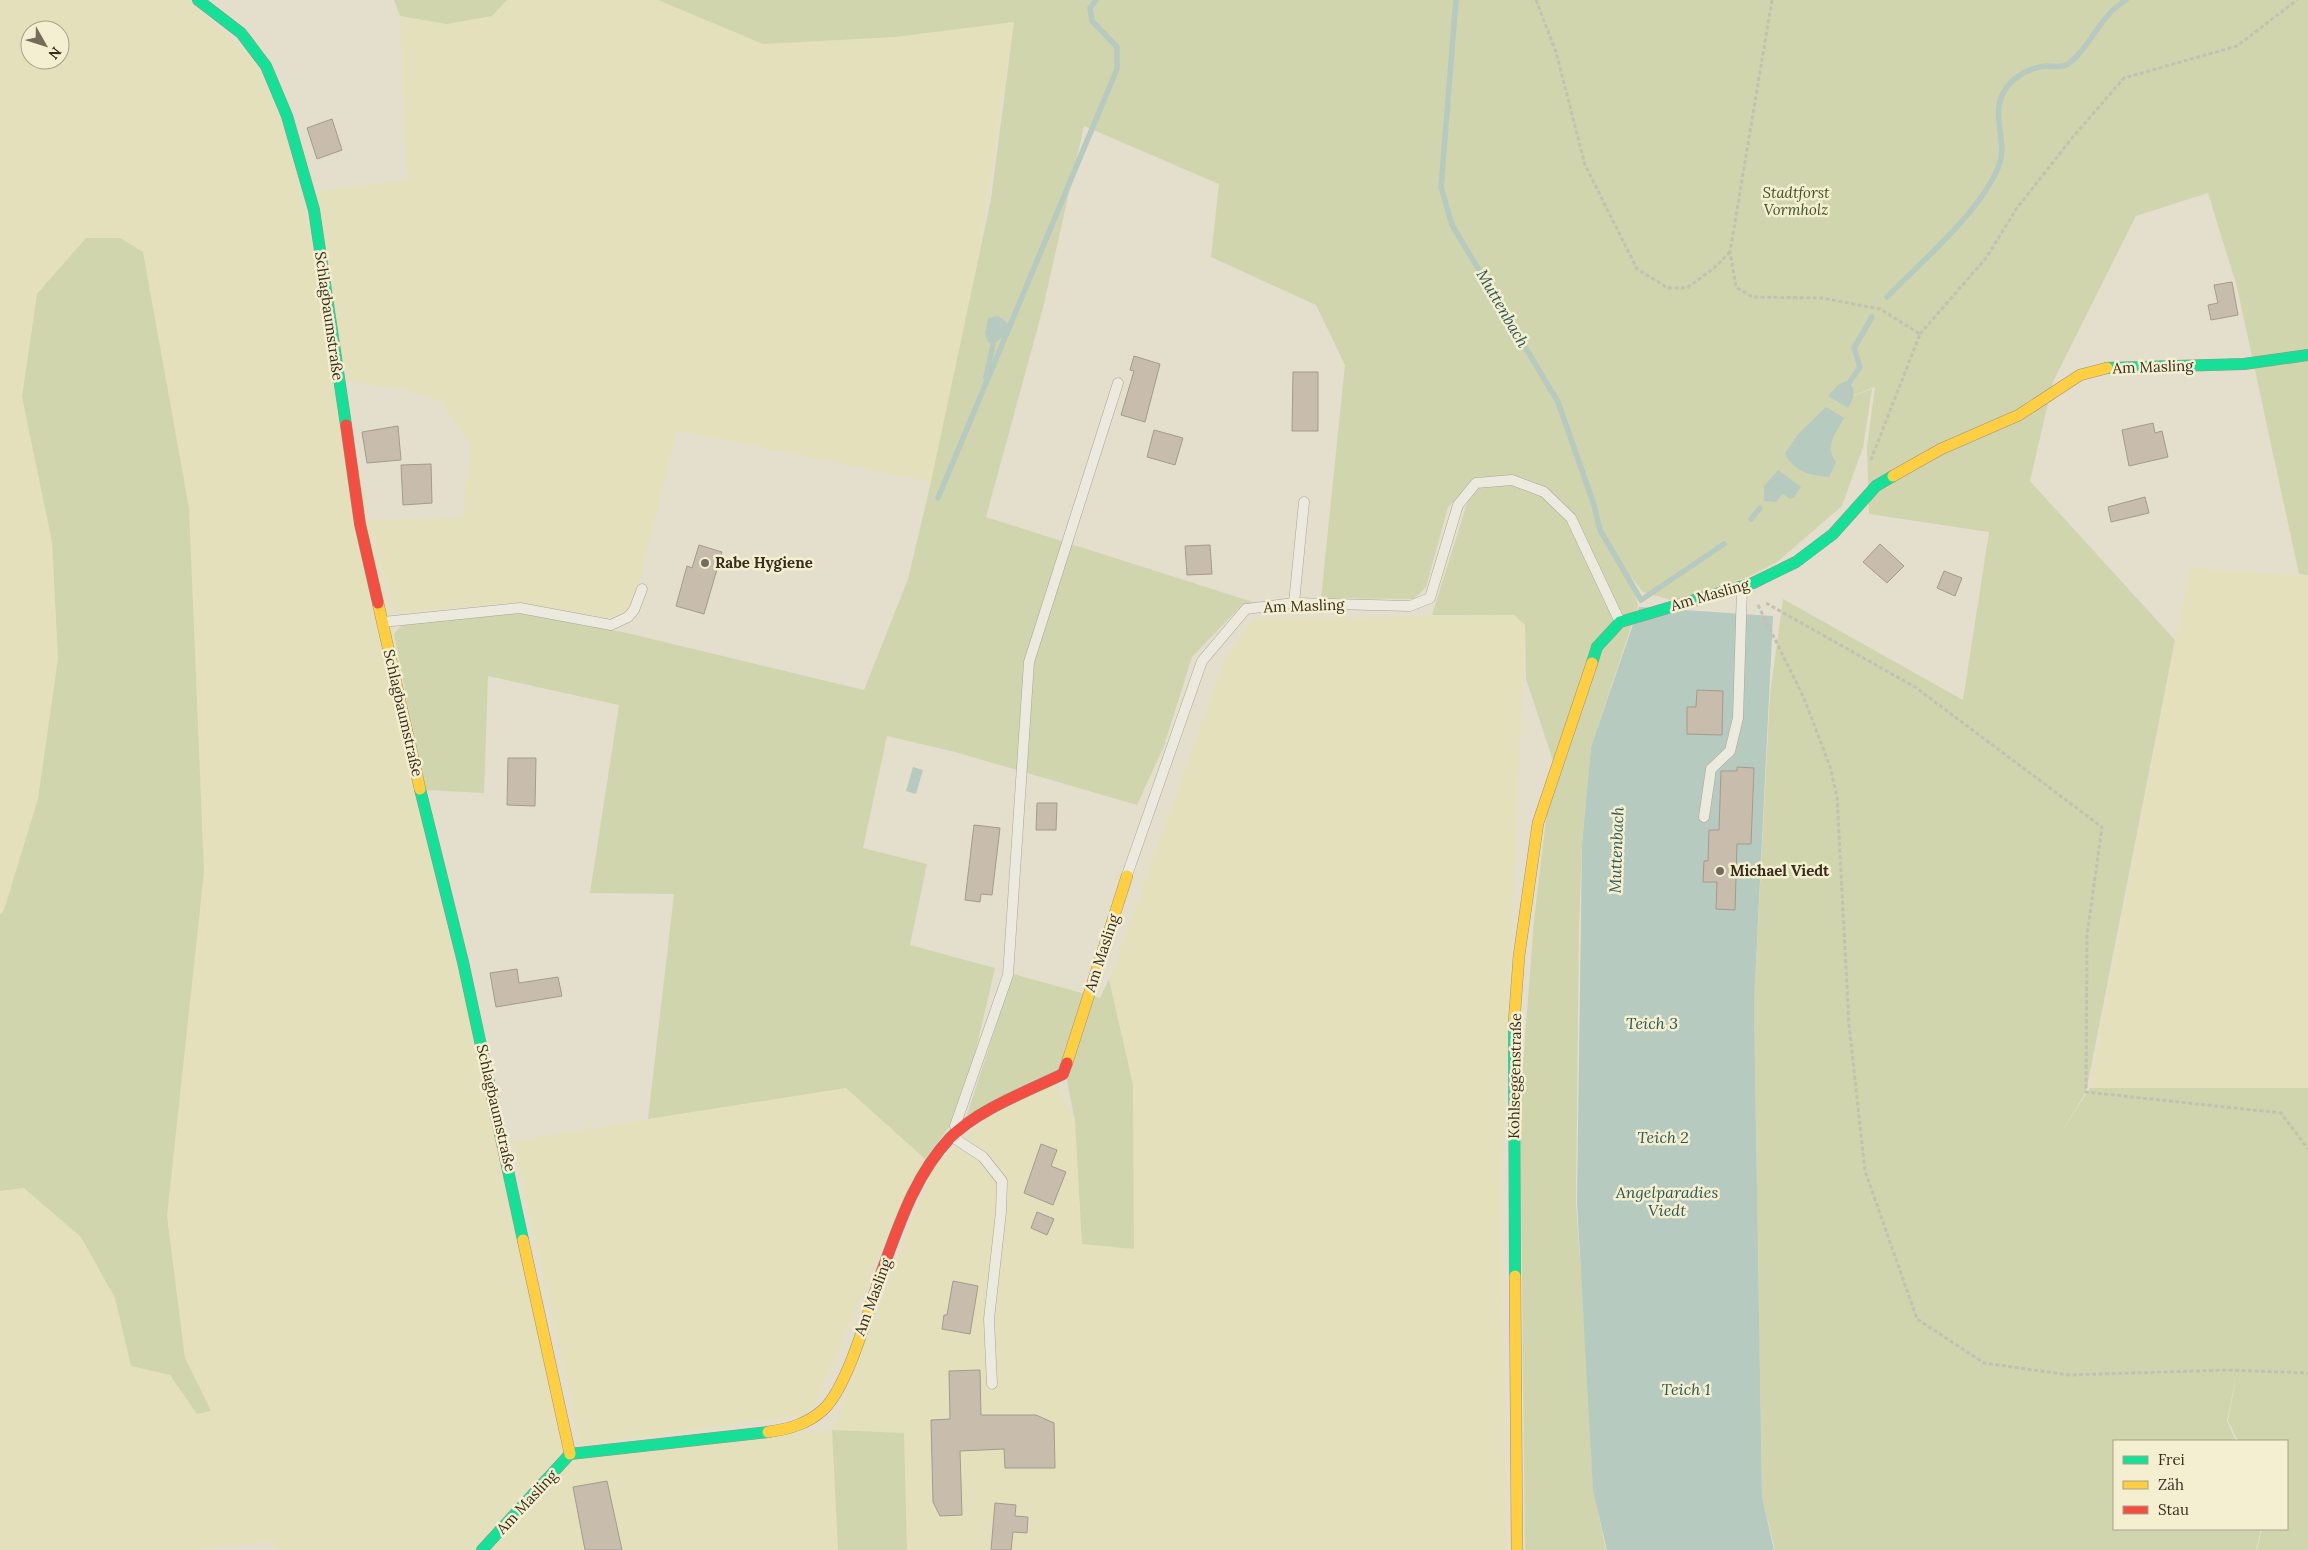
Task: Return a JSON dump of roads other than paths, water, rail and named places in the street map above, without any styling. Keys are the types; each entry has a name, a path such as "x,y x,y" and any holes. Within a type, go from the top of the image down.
{"street":[{"name":"Schlagbaumstraße","path":"198,0 241,33 266,66 287,116 314,210 360,524 427,818 463,962 570,1454"},
{"name":"Am Masling","path":"1620,622 1648,612 1742,586 1796,562 1833,534 1876,486 1941,449 2019,416 2080,375 2111,367 2244,364 2308,355"},
{"name":"Kohlseggenstraße","path":"1517,1550 1514,1043 1520,956 1538,823 1597,647 1620,622"},
{"name":"Am Masling","path":"482,1550 570,1454 791,1430 820,1416 836,1394 846,1373 901,1218 930,1162 951,1137 992,1108 1063,1074 1127,876"}],"lane":[{"path":"992,1384 989,1319 1001,1212 1002,1181 984,1157 951,1137 1008,975 1029,662 1118,383"},
{"name":"Am Masling","path":"1127,876 1202,661 1246,609 1294,603 1410,606 1430,598 1458,506 1476,483 1512,480 1544,492 1571,518 1620,622"},
{"path":"1294,603 1304,502"},
{"path":"1704,817 1711,769 1730,751 1738,718 1742,586"},
{"path":"382,622 520,608 611,625 628,617 634,610 642,589"}],"water":[{"path":"998,316 1010,325 1006,334 993,345 988,342 985,334 988,318"},
{"path":"1846,381 1854,390 1853,398 1848,408 1828,396 1838,385"},
{"path":"1826,407 1844,418 1832,440 1831,450 1836,462 1829,477 1809,474 1797,468 1785,453 1799,433"},
{"path":"1778,470 1801,487 1794,497 1790,499 1783,494 1776,502 1764,501 1764,486"},
{"name":"Angelparadies Viedt","path":"1639,607 1773,616 1754,1003 1762,1497 1774,1550 1607,1550 1593,1491 1577,1202 1582,844 1591,747"},
{"path":"913,767 923,770 916,794 906,791"}],"waterway":[{"path":"938,498 1117,69 1117,47 1092,21 1090,8 1096,0"},
{"name":"Muttenbach","path":"1456,0 1441,187 1452,225 1558,402 1594,505 1600,530 1641,600 1724,544"},
{"path":"1887,297 1964,219 1989,185 2001,158 1999,107 2001,97 2007,87 2014,79 2030,70 2068,64 2083,49 2109,14 2126,0"},
{"path":"1849,383 1860,367 1854,348 1872,317"},
{"path":"986,377 993,345"},
{"path":"1751,519 1760,508"}],"place":[{"name":"Rabe Hygiene","path":"705,563"},
{"name":"Michael Viedt","path":"1720,871"}],"park label":[{"name":"Stadtforst Vormholz","path":"1796,202"}],"water label":[{"name":"Teich 3","path":"1652,1023"},
{"name":"Teich 2","path":"1663,1137"},
{"name":"Teich 1","path":"1686,1389"}]}
